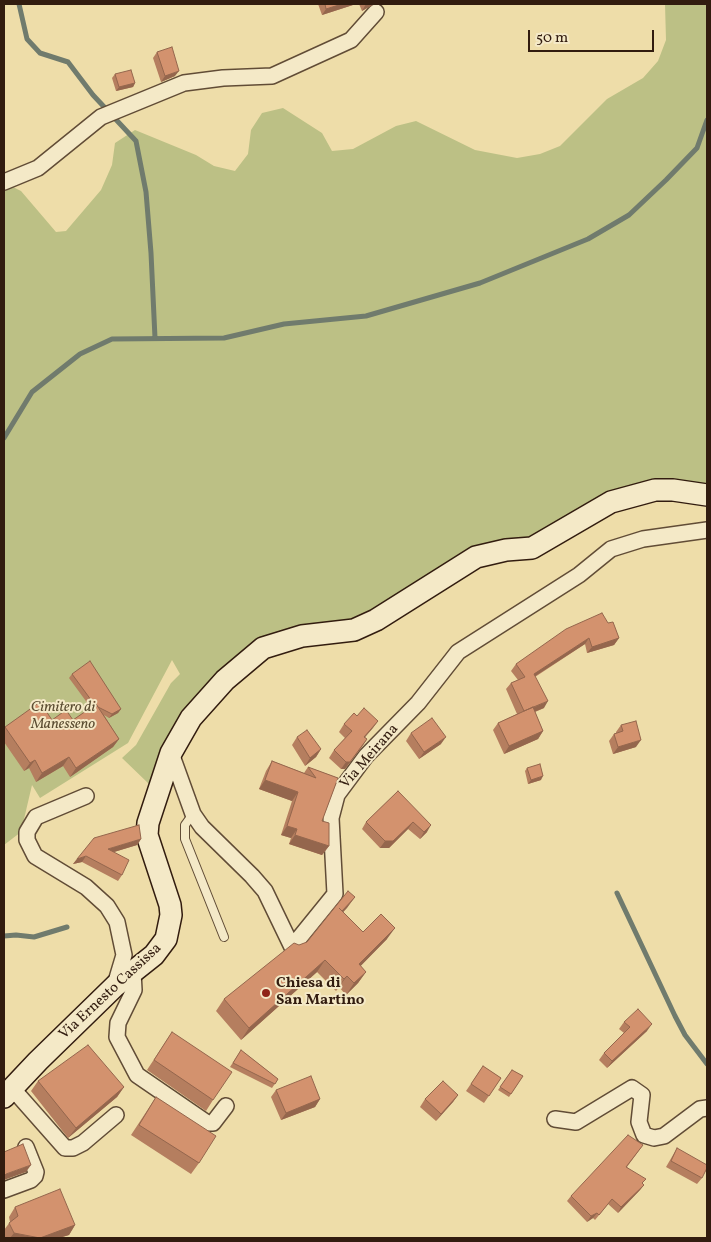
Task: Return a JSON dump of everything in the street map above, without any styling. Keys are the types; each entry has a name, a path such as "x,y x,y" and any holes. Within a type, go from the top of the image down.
{"street":[{"path":"4,182 38,168 101,117 184,84 223,78 272,76 351,40 376,12"},
{"name":"Via Ernesto Cassissa","path":"8,1093 115,986 154,955 166,939 170,920 167,890 147,835 148,822 170,753 191,718 226,680 263,648 302,636 354,630 376,620 476,557 506,550 532,548 611,502 655,490 673,490 707,495"},
{"name":"Via Meirana","path":"170,753 193,814 202,828 252,876 265,892 292,947 335,894 331,818 337,795 366,756 418,703 458,652 579,575 611,549 643,539 707,530"},
{"path":"86,796 36,817 27,832 27,840 35,856 86,887 107,906 117,922 124,955 115,986"},
{"path":"133,972 134,990 118,1023 117,1037 137,1075 207,1122 214,1123 226,1106"},
{"path":"555,1119 576,1122 632,1088 642,1095 639,1122 644,1135 654,1138 664,1136 700,1109 707,1108"},
{"path":"8,1093 65,1148 73,1148 82,1143 116,1115"},
{"path":"4,1190 31,1180 35,1176 36,1172 26,1147"}],"lane":[{"path":"193,814 185,825 185,839 224,937"}],"green space":[{"name":"Cimitero di Manesseno","path":"665,4 707,4 707,486 664,481 543,533 491,548 373,623 276,635 167,742 149,784 122,758 136,745 171,683 180,674 172,660 128,743 40,798 32,785 21,832 4,845 4,188 11,186 21,191 56,232 66,231 101,190 112,165 115,143 135,130 196,155 214,166 235,171 248,154 251,130 262,113 283,108 322,133 332,151 353,149 396,126 416,121 475,150 517,158 540,154 560,146 607,99 643,78 658,61 666,40"}],"building":[{"path":"325,4 342,4 326,9"},
{"path":"172,47 179,71 165,76 157,52"},
{"path":"131,70 135,83 119,87 115,74"},
{"path":"602,613 608,623 613,622 619,638 592,647 589,638 534,674 548,701 524,711 511,683 525,677 516,664 566,629"},
{"path":"90,661 121,709 112,714 94,704 72,674"},
{"path":"40,702 52,720 66,710 73,720 96,704 119,739 76,768 69,757 42,773 35,760 30,763 5,727"},
{"path":"533,707 543,731 509,746 498,723"},
{"path":"364,708 378,721 364,737 367,739 350,762 346,762 334,750 352,731 344,724 354,713 357,716"},
{"path":"432,718 446,737 424,752 411,733"},
{"path":"636,721 641,740 618,747 614,734 623,731 621,725"},
{"path":"307,730 321,749 310,758 297,737"},
{"path":"272,761 316,778 308,767 338,778 322,821 329,823 329,846 295,835 297,829 287,826 298,792 265,780"},
{"path":"540,764 543,776 531,780 527,768"},
{"path":"398,791 431,825 424,832 413,822 393,841 385,841 366,822"},
{"path":"139,825 141,839 108,849 129,860 122,875 86,856 77,859 94,838"},
{"path":"348,891 355,897 342,911 363,932 381,914 395,928 359,964 366,972 354,983 347,976 344,979 325,960 249,1028 224,999 294,943 299,945 307,942"},
{"path":"638,1009 652,1024 612,1061 604,1053 630,1027 624,1022"},
{"path":"172,1032 232,1072 213,1100 154,1060"},
{"path":"88,1045 124,1087 76,1128 38,1081"},
{"path":"241,1050 278,1079 275,1084 233,1063"},
{"path":"483,1066 501,1078 489,1096 471,1084"},
{"path":"512,1070 523,1076 511,1094 500,1087"},
{"path":"311,1076 320,1099 286,1113 276,1090"},
{"path":"443,1081 458,1095 441,1114 425,1099"},
{"path":"156,1097 216,1136 199,1163 139,1125"},
{"path":"628,1135 643,1145 626,1167 646,1179 642,1183 644,1185 621,1207 612,1199 599,1215 597,1213 591,1216 571,1196"},
{"path":"23,1144 31,1165 4,1176 4,1152"},
{"path":"677,1148 707,1165 702,1178 671,1161"},
{"path":"60,1189 75,1225 40,1238 14,1233 9,1223 18,1216 15,1207"}],"waterway":[{"path":"19,4 27,39 40,53 68,62 93,95 136,141 146,192 155,338"},
{"path":"4,438 32,392 80,354 112,339 224,338 284,324 366,316 480,283 588,239 629,215 666,180 697,148 707,120"},
{"path":"617,893 675,1016 685,1035 707,1064"},
{"path":"4,936 34,937 67,927"}],"place":[{"name":"Chiesa di San Martino","path":"266,993"}]}
